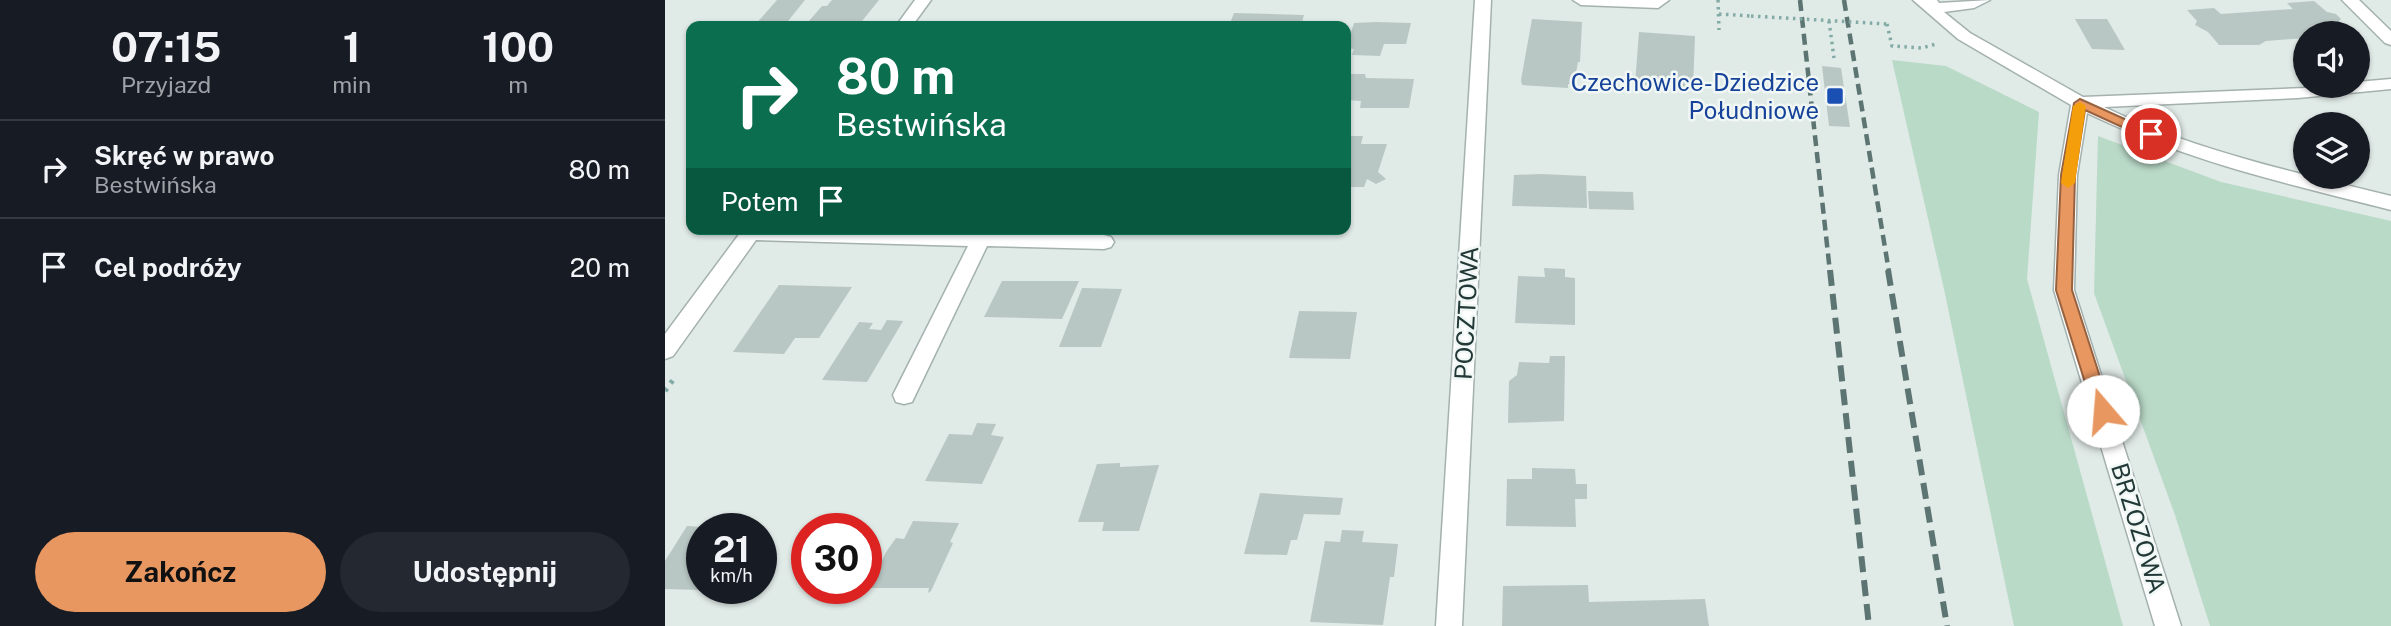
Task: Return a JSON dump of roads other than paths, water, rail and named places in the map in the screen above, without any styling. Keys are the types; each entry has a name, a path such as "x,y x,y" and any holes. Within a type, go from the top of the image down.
{"street":[{"path":"908,21 923,0"},
{"name":"POCZTOWA","path":"1449,626 1483,0"},
{"path":"1581,0 1658,3 1661,0"},
{"path":"1927,3 1969,5 1982,0"},
{"path":"2350,0 2391,40"},
{"path":"1927,3 1964,36 2080,103 2126,125 2233,164 2391,203"},
{"path":"2080,103 2298,93 2391,84"},
{"name":"BRZOZOWA","path":"2080,103 2068,175 2064,290 2168,626"},
{"path":"665,350 750,235"},
{"path":"867,235 1104,242"},
{"path":"905,395 981,239"}],"railway":[{"path":"1800,0 1830,272"},
{"path":"1844,0 1889,272"},
{"path":"1830,270 1869,626"},
{"path":"1888,270 1947,626"}],"place":[{"name":"Czechowice-Dziedzice Południowe","path":"1835,96"}]}
